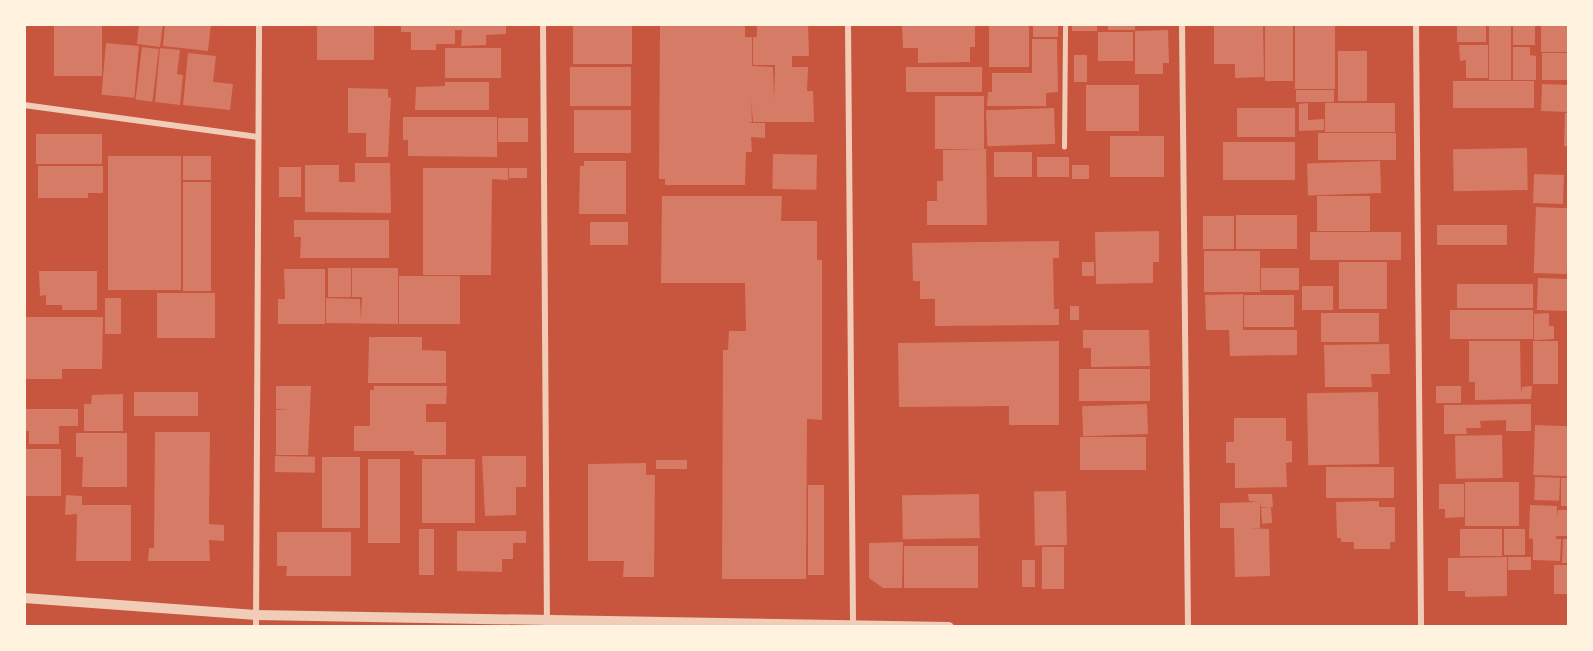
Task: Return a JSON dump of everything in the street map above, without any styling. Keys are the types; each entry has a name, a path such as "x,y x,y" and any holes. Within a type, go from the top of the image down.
{"street":[{"path":"256,621 259,24"},
{"path":"543,24 547,624"},
{"path":"848,24 853,626"},
{"path":"1182,24 1188,627"},
{"path":"1416,24 1421,627"},
{"path":"24,105 258,137"},
{"path":"24,598 256,621 949,627"}],"lane":[{"path":"1064,147 1065,24"}],"building":[{"path":"54,24 102,24 102,76 54,76"},
{"path":"139,24 163,24 160,47 137,44"},
{"path":"165,24 211,24 208,51 163,46"},
{"path":"317,24 374,24 374,60 317,60"},
{"path":"401,24 506,24 506,34 486,35 486,45 461,46 462,30 455,30 455,44 436,44 436,50 411,50 411,32 401,32"},
{"path":"573,24 632,24 632,64 573,64"},
{"path":"660,24 745,24 745,37 752,37 752,66 773,67 774,100 775,65 753,65 753,37 757,37 757,24 808,24 809,56 792,56 792,67 808,67 807,91 813,91 814,122 753,122 751,99 752,122 747,123 765,123 765,138 751,137 752,152 746,152 745,185 665,185 665,179 659,179"},
{"path":"902,24 975,24 975,47 970,47 970,62 918,63 918,48 903,48"},
{"path":"989,24 1029,24 1029,67 989,67"},
{"path":"1033,24 1058,24 1058,37 1033,37"},
{"path":"1072,24 1097,24 1097,31 1072,31"},
{"path":"1108,24 1135,24 1135,30 1108,30"},
{"path":"1214,24 1263,24 1264,77 1235,78 1235,64 1214,64"},
{"path":"1265,24 1293,24 1293,81 1265,81"},
{"path":"1295,24 1335,24 1335,89 1295,89"},
{"path":"1457,24 1486,24 1486,42 1457,42"},
{"path":"1489,24 1511,24 1511,80 1489,80"},
{"path":"1513,24 1535,24 1535,45 1513,45"},
{"path":"1541,24 1569,24 1569,52 1541,52"},
{"path":"1168,30 1169,63 1163,63 1163,74 1135,74 1135,31"},
{"path":"1098,32 1133,32 1133,61 1098,61"},
{"path":"1032,39 1057,39 1058,92 1046,93 1046,106 987,106 988,92 992,92 992,73 1032,73"},
{"path":"106,43 139,46 134,98 101,95"},
{"path":"1459,45 1488,45 1488,78 1466,78 1466,60 1460,61"},
{"path":"142,47 159,49 152,102 136,100"},
{"path":"1513,47 1530,47 1530,55 1536,56 1536,80 1513,80"},
{"path":"160,48 180,50 177,74 183,75 180,105 155,102"},
{"path":"445,48 501,48 501,78 445,78"},
{"path":"1338,51 1367,51 1367,101 1338,101"},
{"path":"188,53 216,56 213,82 233,84 230,110 183,105"},
{"path":"1542,53 1569,53 1569,80 1542,80"},
{"path":"1074,55 1087,55 1087,82 1074,82"},
{"path":"570,67 631,67 631,106 570,106"},
{"path":"906,67 982,67 982,92 906,92"},
{"path":"1453,81 1534,81 1534,108 1453,108"},
{"path":"445,82 489,82 489,110 415,110 416,87 445,86"},
{"path":"1542,84 1569,85 1568,112 1541,111"},
{"path":"1086,85 1139,85 1139,131 1086,131"},
{"path":"348,88 388,89 388,97 391,98 388,157 366,157 366,133 348,133"},
{"path":"1296,90 1334,90 1334,102 1296,102"},
{"path":"935,96 984,96 984,149 935,149"},
{"path":"1308,103 1308,120 1324,119 1324,130 1299,131 1299,104"},
{"path":"1325,103 1395,103 1395,132 1325,132"},
{"path":"1054,108 1055,144 987,146 986,110"},
{"path":"1237,108 1295,108 1295,137 1237,137"},
{"path":"574,110 631,110 631,153 574,153"},
{"path":"1565,113 1569,113 1569,146 1564,146"},
{"path":"403,117 497,117 497,157 408,156 408,140 403,140"},
{"path":"498,118 528,118 528,142 498,142"},
{"path":"1318,133 1396,133 1396,160 1318,160"},
{"path":"36,134 102,134 102,164 36,164"},
{"path":"1110,136 1164,136 1164,177 1110,177"},
{"path":"1223,142 1295,142 1295,180 1223,180"},
{"path":"1527,148 1528,190 1454,191 1453,149"},
{"path":"986,149 987,225 927,225 927,201 937,201 937,181 943,181 943,150"},
{"path":"994,152 1032,152 1032,177 994,177"},
{"path":"773,154 817,155 816,190 772,189"},
{"path":"108,156 181,156 181,290 108,290"},
{"path":"183,156 211,156 211,180 183,180"},
{"path":"1037,157 1069,157 1069,177 1037,177"},
{"path":"584,161 626,161 626,214 579,214 580,166 584,166"},
{"path":"1380,161 1381,193 1308,196 1307,164"},
{"path":"355,163 390,163 391,213 305,212 305,165 339,165 339,182 355,182"},
{"path":"1072,165 1089,165 1089,179 1072,179"},
{"path":"38,166 103,166 103,193 88,193 88,198 38,198"},
{"path":"279,167 301,167 301,197 279,197"},
{"path":"423,168 508,168 508,180 492,179 491,275 423,275"},
{"path":"509,168 527,168 527,178 509,178"},
{"path":"1534,174 1564,175 1563,204 1533,203"},
{"path":"183,182 211,182 211,291 183,291"},
{"path":"662,196 782,196 781,221 817,221 817,260 822,260 822,420 807,419 806,579 722,579 723,350 728,350 729,331 746,331 745,283 661,283"},
{"path":"1317,196 1370,196 1370,231 1317,231"},
{"path":"1536,207 1569,208 1567,274 1534,273"},
{"path":"1236,215 1297,215 1297,249 1236,249"},
{"path":"1203,216 1234,216 1234,249 1203,249"},
{"path":"294,220 389,220 389,258 300,258 301,237 294,237"},
{"path":"590,222 628,222 628,245 590,245"},
{"path":"1437,225 1507,225 1507,245 1437,245"},
{"path":"1159,231 1159,262 1153,262 1153,283 1096,284 1095,232"},
{"path":"1310,232 1401,232 1401,260 1310,260"},
{"path":"1059,241 1059,258 1053,258 1054,309 1059,309 1059,325 935,326 935,299 920,299 920,281 913,281 912,243"},
{"path":"1204,251 1260,251 1260,292 1204,292"},
{"path":"1082,262 1094,262 1094,276 1082,276"},
{"path":"1339,262 1387,262 1387,309 1339,309"},
{"path":"328,268 351,268 351,297 328,297"},
{"path":"352,268 398,268 398,324 326,323 326,298 360,299 361,320 362,297 352,297"},
{"path":"1261,268 1299,268 1299,290 1261,290"},
{"path":"284,269 325,269 325,324 278,324 278,299 285,299"},
{"path":"39,271 97,271 97,310 62,310 62,305 46,305 46,295 40,296"},
{"path":"399,276 460,276 460,324 399,324"},
{"path":"1538,278 1569,279 1568,311 1537,310"},
{"path":"1457,284 1533,284 1533,308 1457,308"},
{"path":"1302,286 1333,286 1333,310 1302,310"},
{"path":"157,293 215,293 215,338 157,338"},
{"path":"1243,294 1243,330 1297,330 1297,355 1230,356 1229,330 1206,330 1205,295"},
{"path":"1244,295 1294,295 1294,327 1244,327"},
{"path":"105,298 121,298 121,334 105,334"},
{"path":"1070,306 1079,306 1079,320 1070,320"},
{"path":"1450,310 1533,310 1533,339 1450,339"},
{"path":"1321,313 1379,313 1379,342 1321,342"},
{"path":"1549,313 1549,326 1554,326 1554,339 1534,340 1534,314"},
{"path":"24,317 103,317 102,369 62,369 62,379 24,379"},
{"path":"1083,330 1149,330 1150,366 1091,367 1091,348 1083,348"},
{"path":"369,337 422,337 422,350 446,351 446,383 368,383"},
{"path":"1059,341 1059,425 1009,425 1009,406 899,407 898,343"},
{"path":"1469,341 1520,341 1521,394 1522,387 1532,386 1531,399 1475,400 1475,382 1469,382"},
{"path":"1533,341 1558,341 1558,384 1533,384"},
{"path":"1389,344 1390,374 1371,374 1372,387 1325,387 1324,345"},
{"path":"1079,369 1150,369 1150,401 1079,401"},
{"path":"276,386 311,386 308,455 276,455 276,410 289,409 276,409"},
{"path":"374,386 447,386 446,404 426,404 426,422 446,422 446,455 414,455 414,451 354,451 354,426 370,426 370,390 374,390"},
{"path":"1436,386 1461,386 1461,403 1436,403"},
{"path":"134,392 198,392 198,416 134,416"},
{"path":"1378,392 1379,464 1308,465 1307,393"},
{"path":"123,394 123,431 84,431 84,404 91,404 92,395"},
{"path":"1147,404 1148,434 1083,436 1082,406"},
{"path":"1531,404 1531,431 1506,431 1506,420 1480,421 1481,428 1466,428 1467,434 1444,434 1444,405"},
{"path":"24,409 78,409 78,426 59,426 59,444 29,444 29,431 24,431"},
{"path":"1234,418 1286,418 1286,441 1292,441 1292,462 1286,463 1287,487 1235,488 1235,463 1226,463 1226,442 1234,442"},
{"path":"1535,425 1569,426 1567,476 1533,475"},
{"path":"155,432 210,432 209,524 224,525 224,541 209,540 210,561 148,561 149,548 154,548"},
{"path":"76,433 127,433 127,487 82,487 83,457 76,457"},
{"path":"1502,435 1503,478 1456,479 1455,436"},
{"path":"1080,437 1146,437 1146,470 1080,470"},
{"path":"24,449 61,449 61,496 24,496"},
{"path":"275,456 315,457 315,473 275,472"},
{"path":"482,456 526,456 526,487 516,487 516,515 485,516"},
{"path":"322,457 360,457 360,528 322,528"},
{"path":"368,459 400,459 400,543 368,543"},
{"path":"422,459 475,459 475,523 422,523"},
{"path":"656,460 687,460 687,469 656,469"},
{"path":"646,463 646,475 655,475 654,577 623,577 624,561 588,561 588,464"},
{"path":"1326,467 1394,467 1394,498 1326,498"},
{"path":"1535,477 1560,478 1559,501 1534,500"},
{"path":"1561,478 1569,478 1569,506 1561,506"},
{"path":"1465,482 1519,482 1519,526 1465,526"},
{"path":"1439,484 1464,484 1464,517 1445,518 1445,509 1439,509"},
{"path":"808,485 824,485 824,575 808,575"},
{"path":"1066,491 1067,545 1035,546 1034,492"},
{"path":"979,494 980,538 903,539 902,495"},
{"path":"1248,494 1272,494 1273,507 1261,507 1260,501 1260,528 1249,528 1269,529 1270,576 1235,577 1234,528 1220,528 1220,503 1258,502 1249,501"},
{"path":"66,495 82,496 82,505 131,505 131,561 76,561 77,514 65,515"},
{"path":"1379,501 1379,507 1395,507 1395,542 1390,542 1390,549 1354,549 1354,542 1341,542 1341,538 1337,538 1336,502"},
{"path":"1530,505 1557,506 1557,517 1558,510 1569,510 1569,536 1556,536 1556,539 1561,539 1560,561 1533,560 1533,539 1529,538"},
{"path":"1271,507 1272,523 1262,524 1261,508"},
{"path":"419,529 434,529 434,575 419,575"},
{"path":"1460,529 1502,529 1502,556 1460,556"},
{"path":"1504,529 1525,529 1525,555 1504,555"},
{"path":"457,531 526,531 526,543 513,543 513,559 502,559 502,572 457,571"},
{"path":"277,532 351,532 351,576 286,576 287,566 277,566"},
{"path":"1563,539 1569,539 1569,563 1562,563"},
{"path":"903,542 902,588 883,588 869,578 869,543"},
{"path":"904,546 978,546 978,588 904,588"},
{"path":"1042,547 1064,547 1064,589 1042,589"},
{"path":"1507,557 1507,596 1465,597 1465,591 1448,591 1448,558"},
{"path":"1508,557 1531,557 1531,570 1508,570"},
{"path":"1022,560 1035,560 1035,587 1022,587"},
{"path":"1554,565 1569,565 1569,594 1554,594"}]}
